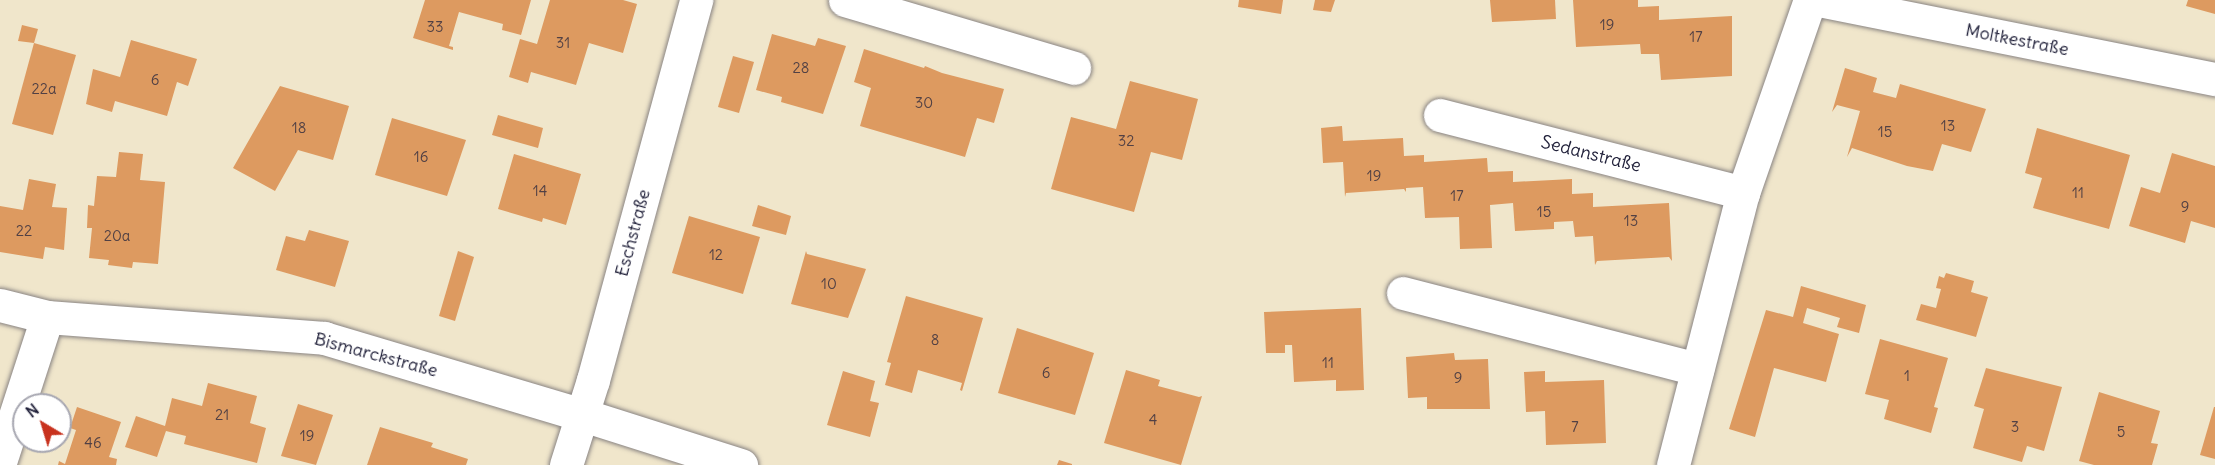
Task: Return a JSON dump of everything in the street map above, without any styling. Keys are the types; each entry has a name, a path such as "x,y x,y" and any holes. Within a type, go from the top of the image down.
{"street":[{"name":"Eschstraße","path":"566,465 583,414 696,0"},
{"path":"845,0 1074,68"},
{"path":"1673,465 1743,193 1810,0"},
{"name":"Moltkestraße","path":"1819,0 2215,79"},
{"name":"Sedanstraße","path":"1440,115 1743,193"},
{"path":"1403,293 1697,369"},
{"name":"Bismarckstraße","path":"0,305 47,317 324,338 583,414 741,465"},
{"path":"0,462 47,317"}],"building":[{"path":"425,0 531,0 521,35 502,30 503,24 459,12 449,46 453,47 453,50 413,38"},
{"path":"550,0 623,0 637,4 623,53 589,43 576,85 531,72 528,83 509,77 520,39 537,44"},
{"path":"1239,0 1283,0 1281,14 1238,7"},
{"path":"1315,0 1335,0 1331,12 1313,10"},
{"path":"1490,0 1555,0 1556,19 1492,22"},
{"path":"1573,0 1638,0 1638,7 1659,6 1659,20 1732,16 1732,76 1661,80 1659,54 1641,54 1640,44 1576,47"},
{"path":"2188,0 2215,0 2215,14 2186,6"},
{"path":"22,25 38,29 34,43 18,41"},
{"path":"772,34 815,46 818,38 846,46 823,114 781,102 782,97 756,90"},
{"path":"131,40 197,59 188,86 177,82 167,116 115,101 112,112 86,104 93,69 120,77"},
{"path":"34,43 76,55 53,135 12,124"},
{"path":"864,49 1004,89 994,123 977,118 965,157 860,126 871,88 854,82"},
{"path":"733,56 754,62 739,113 718,107"},
{"path":"1845,68 1877,78 1873,92 1896,98 1900,84 1986,109 1971,152 1942,144 1933,171 1907,166 1852,148 1847,157 1860,111 1837,105 1832,112"},
{"path":"1130,81 1198,99 1182,160 1151,152 1134,212 1051,189 1071,117 1116,129"},
{"path":"280,86 349,106 333,160 298,150 275,191 233,168"},
{"path":"498,115 543,128 538,148 492,135"},
{"path":"392,118 466,140 447,196 375,175"},
{"path":"1342,126 1343,141 1403,138 1404,156 1424,155 1424,162 1487,158 1488,172 1513,171 1513,182 1572,179 1572,194 1593,193 1593,207 1669,203 1672,261 1669,257 1597,261 1595,265 1593,236 1575,237 1573,221 1554,222 1554,229 1515,231 1513,203 1490,205 1492,248 1460,249 1459,217 1425,218 1423,187 1406,188 1406,192 1404,189 1346,193 1345,197 1343,162 1323,163 1321,128"},
{"path":"2037,128 2130,155 2109,229 2033,208 2042,178 2025,173"},
{"path":"119,152 143,154 140,180 165,182 158,264 133,262 132,268 108,265 109,260 89,258 92,228 87,228 88,205 94,206 97,176 116,177"},
{"path":"2172,153 2215,166 2215,228 2191,221 2185,243 2129,226 2141,187 2160,193"},
{"path":"514,154 581,174 566,225 543,218 542,222 498,209"},
{"path":"29,179 56,184 52,207 67,208 64,250 45,247 43,259 0,252 0,206 23,210"},
{"path":"758,205 791,216 786,235 752,226"},
{"path":"689,216 760,237 743,294 672,273"},
{"path":"309,230 349,241 335,287 276,270 286,236 305,241"},
{"path":"458,251 474,257 455,321 439,316"},
{"path":"806,251 807,254 866,269 848,318 791,304"},
{"path":"1946,273 1974,281 1971,292 1988,297 1976,337 1916,320 1921,304 1936,308 1941,289 1936,288 1939,276 1944,278"},
{"path":"1801,286 1866,305 1859,333 1837,327 1840,318 1807,308 1803,323 1839,334 1826,382 1774,368 1755,437 1729,429 1766,310 1793,317"},
{"path":"906,296 983,318 962,391 960,390 962,383 918,370 912,393 885,385 891,363 887,362"},
{"path":"1361,308 1364,390 1336,391 1336,380 1294,382 1292,345 1285,345 1285,353 1266,353 1264,312"},
{"path":"1017,328 1094,353 1075,415 998,393"},
{"path":"1880,339 1948,358 1934,407 1938,408 1931,433 1884,419 1889,400 1865,394"},
{"path":"1454,353 1455,360 1488,359 1490,409 1427,409 1427,397 1408,398 1406,357"},
{"path":"1986,368 2062,387 2044,451 2027,446 2022,462 1973,448 1984,409 1974,406"},
{"path":"1126,370 1160,380 1158,386 1202,396 1181,465 1104,443"},
{"path":"843,371 875,381 870,401 879,403 870,437 827,425"},
{"path":"1545,371 1545,382 1604,380 1606,443 1546,445 1545,411 1526,412 1524,372"},
{"path":"208,383 257,396 250,423 266,428 257,463 184,444 186,436 166,431 157,457 125,447 136,416 165,426 172,398 202,406"},
{"path":"2099,392 2160,411 2151,443 2158,444 2152,465 2094,465 2079,461"},
{"path":"298,404 333,415 316,465 281,456"},
{"path":"77,407 121,422 109,457 117,459 116,465 58,465 59,461 65,464 69,453 72,453 72,442 76,430 72,429"},
{"path":"2215,407 2215,459 2200,455"},
{"path":"380,427 433,443 431,447 468,459 466,465 367,465"},
{"path":"1059,460 1072,464 1072,465 1057,465"}]}
